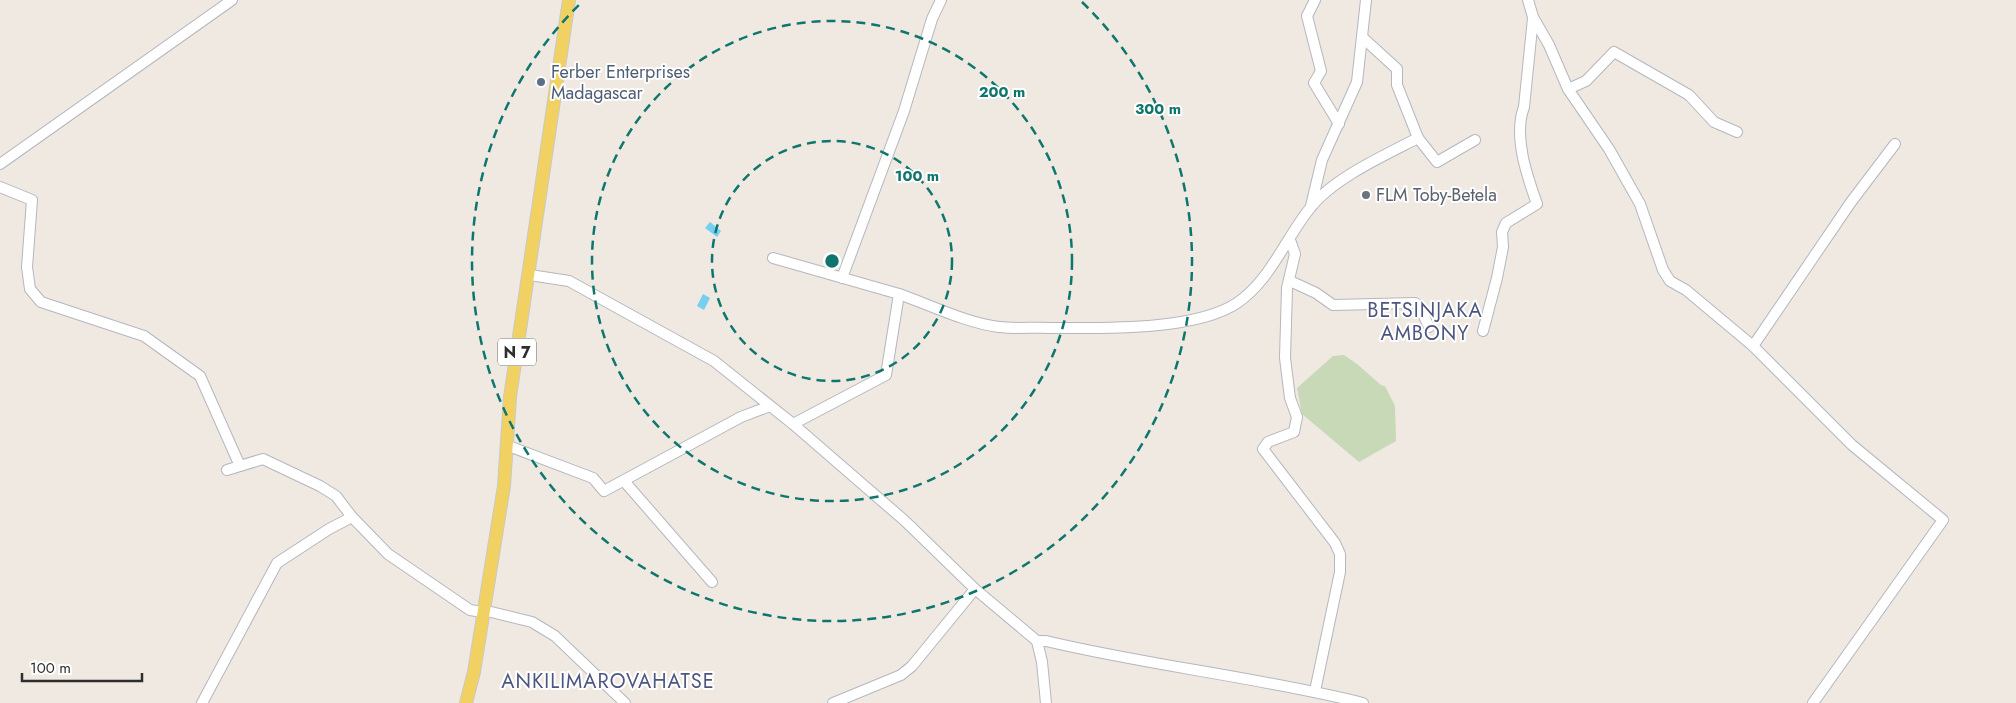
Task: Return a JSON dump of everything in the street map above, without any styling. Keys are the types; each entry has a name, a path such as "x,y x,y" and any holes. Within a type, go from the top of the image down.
{"main road":[{"name":"N 7","path":"466,703 474,672 504,486 510,397 530,275 569,0"}],"street":[{"path":"0,164 232,0"},
{"path":"842,278 886,162 932,19 941,0"},
{"path":"1315,0 1307,16 1321,71 1314,83 1339,124"},
{"path":"773,258 899,294 999,327 1105,328 1154,326 1219,312 1238,303 1254,288 1290,240 1311,206 1322,160 1357,82 1366,0"},
{"path":"1528,0 1533,17 1549,45 1568,89 1609,149 1640,204 1663,270 1670,281 1686,290 1753,346 1852,445 1942,520 1813,703"},
{"path":"1483,331 1497,278 1503,247 1502,232 1506,222 1537,204 1520,135 1520,117 1527,82 1533,17"},
{"path":"1362,37 1397,69 1397,85 1418,138 1437,162 1474,140"},
{"path":"1568,89 1586,81 1614,52 1688,95 1714,122 1737,132"},
{"path":"1311,206 1370,162 1418,138"},
{"path":"1753,346 1851,202 1895,144"},
{"path":"0,187 32,200 27,267 30,289 41,302 144,336 200,376 240,466"},
{"path":"1290,240 1295,254 1287,288 1285,358 1290,398 1297,417 1294,432 1268,442 1263,449 1335,543 1340,554 1340,572 1315,691"},
{"path":"530,275 569,281 714,361 793,424 909,524 975,589 1037,641 1042,662 1046,703"},
{"path":"1290,281 1316,293 1334,305 1415,303 1419,305 1429,327"},
{"path":"793,424 886,375 899,294"},
{"path":"506,444 593,478 604,491 741,417 770,406"},
{"path":"227,470 263,459 320,486 336,496 352,517 388,554 470,610 532,622 555,636 624,703"},
{"path":"624,481 712,582"},
{"path":"202,703 277,563 329,529 352,517"},
{"path":"833,703 901,675 912,666 975,589"},
{"path":"1037,641 1046,641 1113,657 1180,666 1315,691 1363,703"}],"green space":[{"path":"1344,355 1381,385 1385,386 1395,406 1396,441 1359,462 1302,414 1297,388 1333,356"}],"water":[{"path":"710,222 721,231 717,237 705,228"},
{"path":"703,294 710,298 704,310 697,306"}],"place":[{"name":"Ferber Enterprises Madagascar","path":"541,82"},
{"name":"FLM Toby-Betela","path":"1366,195"}],"district":[{"name":"BETSINJAKA AMBONY","path":"1425,322"},
{"name":"ANKILIMAROVAHATSE","path":"608,681"}]}
